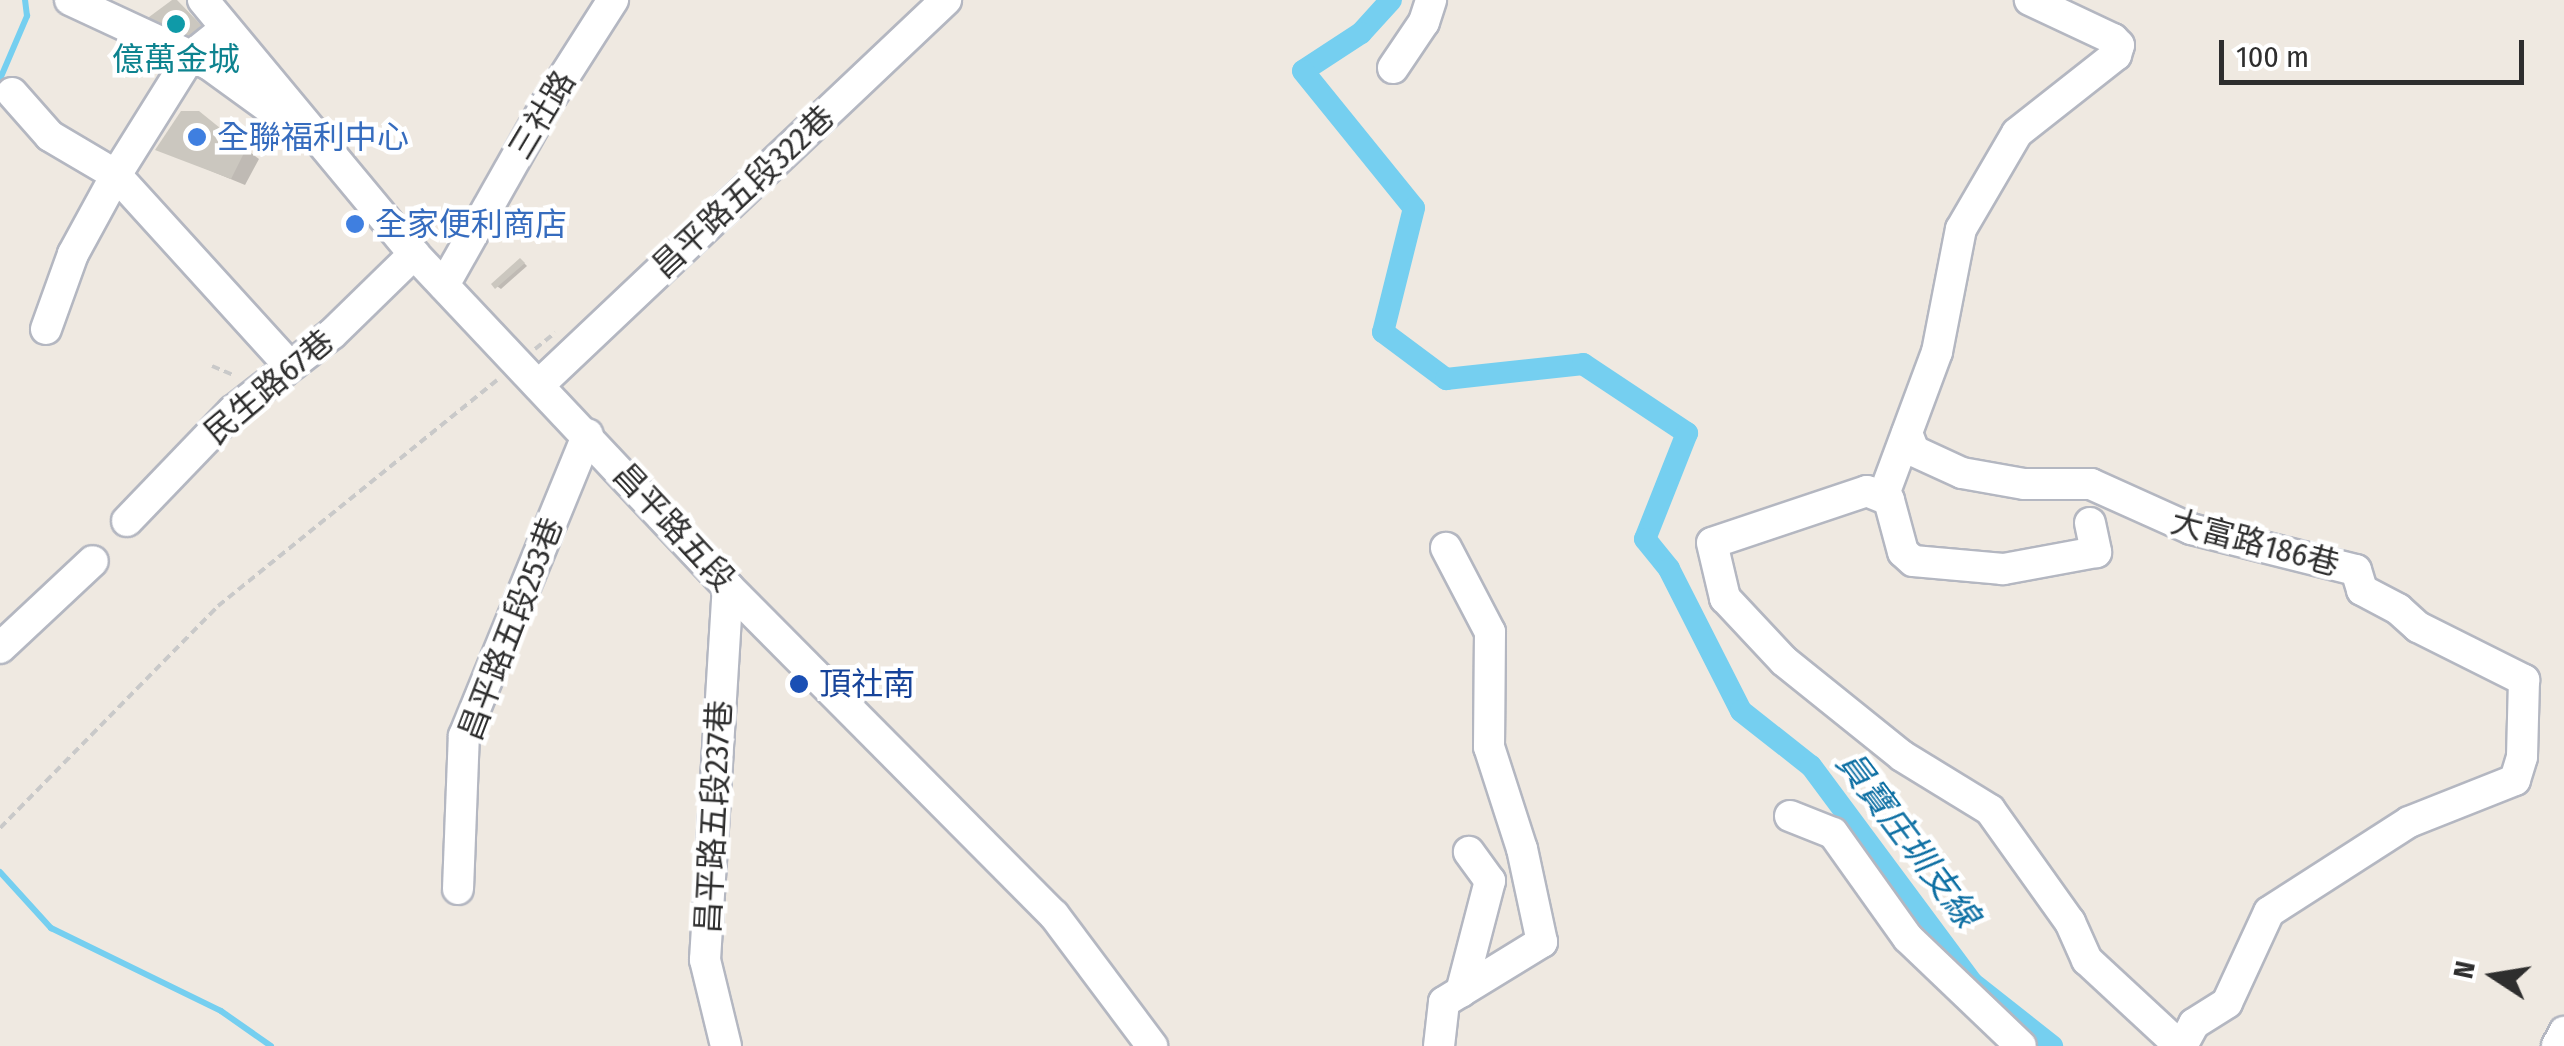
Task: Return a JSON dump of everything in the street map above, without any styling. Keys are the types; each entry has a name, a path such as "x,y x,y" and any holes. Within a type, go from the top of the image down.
{"street":[{"path":"70,0 210,65 326,150"},
{"name":"昌平路五段","path":"203,0 414,254 728,586 1054,914 1152,1046"},
{"name":"三社路","path":"444,285 546,106 613,0"},
{"name":"昌平路五段322巷","path":"540,384 946,0"},
{"path":"1393,68 1424,22 1431,0"},
{"path":"2030,0 2119,45 2116,55 2017,133 1961,229 1937,352 1882,497 1888,500 1903,552 1913,561 2003,568 2096,552 2090,523"},
{"path":"46,329 74,254 116,175 190,58 225,29"},
{"path":"12,93 50,136 116,175 290,366"},
{"name":"民生路67巷","path":"126,522 234,410 332,334 414,254"},
{"name":"大富路186巷","path":"1882,497 1867,491 1712,543 1725,598 1784,661 1902,756 1990,810 2070,922 2087,960 2181,1046 2194,1024 2227,1003 2269,912 2408,822 2514,780 2522,757 2524,680 2418,627 2398,609 2362,590 2356,570 2190,529 2090,484 2024,484 1962,473 1914,451 1907,433"},
{"name":"昌平路五段253巷","path":"458,889 464,736 588,434"},
{"path":"1439,1046 1444,1002 1542,942 1522,849 1489,747 1490,632 1446,548"},
{"path":"0,648 93,562"},
{"name":"昌平路五段237巷","path":"726,1046 706,960 728,586"},
{"path":"1790,816 1833,833 1908,938 2021,1046"},
{"path":"1461,992 1490,881 1468,852"},
{"path":"2557,1046 2564,1032"}],"path":[{"path":"0,828 218,606 557,331"}],"building":[{"name":"億萬金城","path":"177,0 205,29 189,47 145,20"},
{"name":"全聯福利中心","path":"181,111 199,111 246,149 231,179 155,150"},
{"path":"520,258 525,263 495,289 491,284"}],"waterway":[{"path":"0,79 27,16 25,0"},
{"name":"員寶庄圳支線","path":"1391,0 1361,33 1303,71 1414,208 1383,332 1446,379 1583,364 1687,433 1645,539 1669,569 1741,711 1811,766 1972,983 2052,1046"},
{"path":"0,872 51,928 221,1011 271,1046"}],"place":[{"name":"億萬金城","path":"176,24"},
{"name":"全聯福利中心","path":"197,137"},
{"name":"全家便利商店","path":"355,224"},
{"name":"頂社南","path":"799,684"}]}
